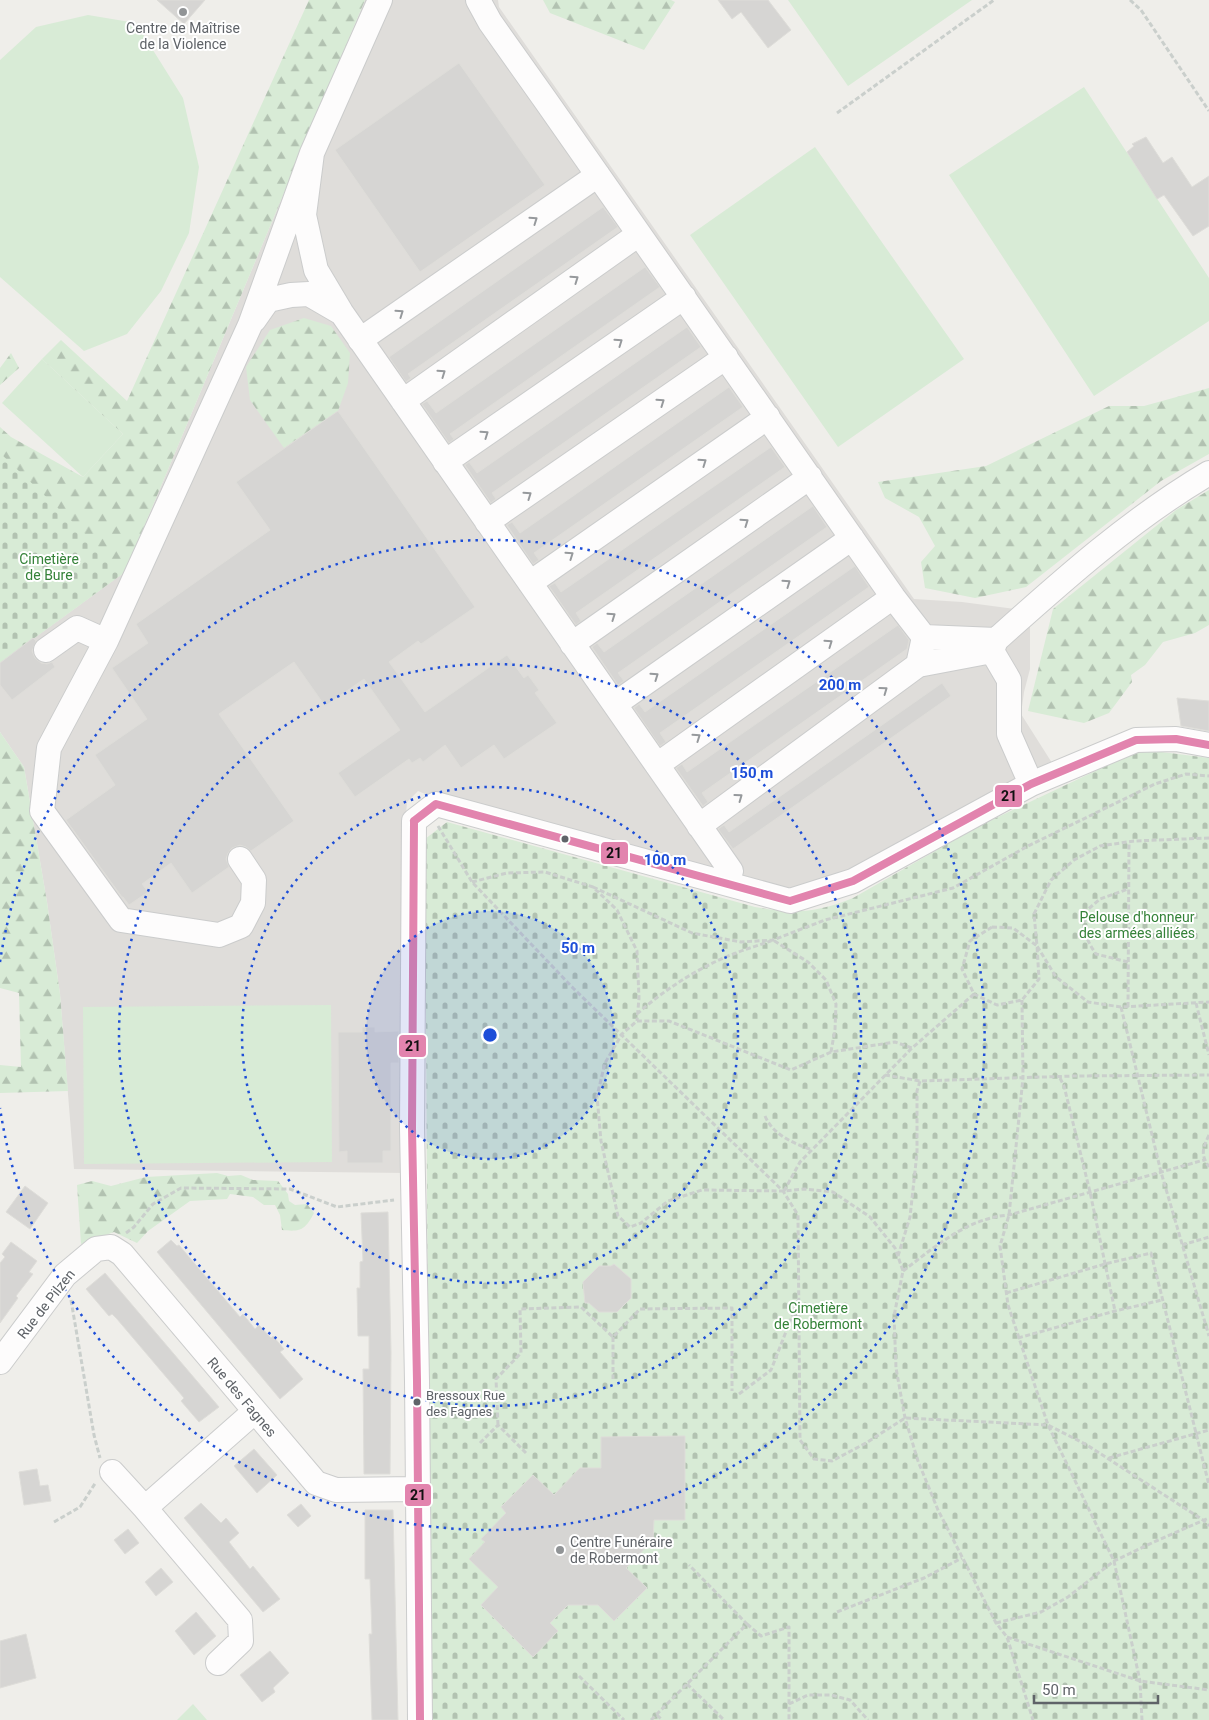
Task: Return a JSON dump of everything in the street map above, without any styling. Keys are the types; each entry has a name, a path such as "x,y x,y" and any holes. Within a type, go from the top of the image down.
{"street":[{"path":"240,859 254,880 253,903 241,926 219,935 120,920 42,811 49,748 106,642 250,325 312,153 380,0"},
{"path":"478,0 490,22 893,598 924,637 994,646"},
{"path":"312,153 304,215 316,270 360,340 731,870"},
{"path":"360,340 598,174"},
{"path":"403,401 639,234"},
{"path":"250,325 268,300 291,295 309,294 341,312"},
{"path":"445,462 684,297"},
{"path":"488,522 726,357"},
{"path":"530,583 768,417"},
{"path":"700,826 918,665 994,646 1073,573 1135,522 1162,502 1209,473"},
{"path":"572,644 810,477"},
{"path":"615,704 852,538"},
{"path":"657,765 893,598"},
{"path":"46,650 76,628 106,642"},
{"path":"918,665 924,637"},
{"path":"994,646 1009,680 1008,734 1031,784"},
{"path":"420,1720 417,1381 413,1199 414,821 436,804 790,901 853,881 1031,784 1136,740 1176,739 1209,745"},
{"name":"Rue de Pilzen","path":"0,1362 65,1275 103,1248"},
{"name":"Rue des Fagnes","path":"103,1248 122,1254 316,1483 336,1490 417,1489"},
{"path":"145,1508 254,1412"},
{"path":"108,1471 145,1508 240,1620 241,1641 218,1663"}],"path":[{"path":"837,113 994,0"},
{"path":"1130,0 1141,10 1209,111"},
{"path":"428,811 472,882 573,988 783,1191 798,1215 800,1440 814,1459 832,1461 866,1443 905,1418 1048,1425 1087,1445 1203,1520 1209,1526"},
{"path":"1209,838 1128,842 1100,846 1074,860 1051,880 1034,914 1037,946 1039,979 1022,1000 998,1005 974,994 962,970 970,941 992,927 1013,928 1037,946 1056,977 1088,1002 1121,1007 1209,1002"},
{"path":"1128,842 1128,1007"},
{"path":"472,882 507,873 545,872 593,887 616,910 637,951 639,998 637,1021"},
{"path":"1128,889 1100,899 1086,911 1084,927 1088,942 1096,954 1128,962"},
{"path":"637,1014 700,970 735,953 773,940 808,962 826,980 836,1004 835,1029 831,1052"},
{"path":"783,1191 800,1162 912,1048 974,994"},
{"path":"1022,1000 1023,1078 1009,1215 1000,1246 1006,1293 1018,1338 1048,1425 1114,1561 1140,1681 1142,1720"},
{"path":"1196,1003 1209,1055"},
{"path":"1121,1007 1161,1172 1209,1336"},
{"path":"912,1048 895,1042 831,1052 791,1070 669,1021 637,1021 622,1034 605,1063 597,1096 601,1141 618,1216 630,1228 641,1223 668,1201 702,1190 783,1191 806,1189 833,1192 870,1217 895,1248 903,1271 894,1316 896,1368 905,1418 918,1461 938,1510 996,1623 1007,1637 1033,1720"},
{"path":"886,1075 920,1081 1209,1075"},
{"path":"1060,1078 1064,1086 1090,1192 1115,1311"},
{"path":"898,1256 910,1217 917,1153 917,1091 920,1081"},
{"path":"765,1116 769,1126 789,1141 812,1150"},
{"path":"1209,1135 1203,1149 1204,1160 1209,1167"},
{"path":"903,1271 960,1230 995,1216 1009,1215 1204,1160"},
{"path":"103,1248 134,1227 153,1204 180,1188 290,1189 337,1207 383,1200 413,1199"},
{"path":"1182,1245 1209,1237"},
{"path":"1006,1293 1105,1264 1151,1253 1209,1485"},
{"path":"54,1522 80,1507 108,1471 94,1435 70,1293 65,1275"},
{"path":"739,1394 771,1370 799,1298"},
{"path":"1018,1338 1162,1300"},
{"path":"527,1454 498,1425 496,1379 521,1352 520,1309 581,1307 613,1337"},
{"path":"613,1379 613,1337 640,1309 732,1308 732,1391"},
{"path":"480,1443 498,1425"},
{"path":"1108,1459 1125,1452 1209,1430"},
{"path":"996,1623 1041,1612 1068,1597 1114,1561 1209,1518"},
{"path":"838,1612 924,1578 962,1558"},
{"path":"688,1565 760,1636 789,1627 788,1720"},
{"path":"651,1720 747,1624"},
{"path":"1007,1637 1140,1681 1209,1690"},
{"path":"579,1676 624,1720"},
{"path":"687,1684 724,1720"},
{"path":"789,1704 808,1695 831,1695 850,1700 868,1720"},
{"path":"657,1715 661,1720"}],"shaded area":[{"path":"365,0 498,0 499,7 914,599 962,602 1015,609 1030,627 1030,669 1021,714 1054,766 817,888 779,889 442,801 418,791 407,802 404,839 407,1173 74,1169 60,994 47,902 24,767 0,732 0,663 125,572"}],"green space":[{"path":"309,0 365,0 125,572 0,663 0,427 11,437 83,477 123,434 42,359 61,340 127,401"},
{"path":"543,0 671,0 675,2 644,50 550,13"},
{"path":"788,0 972,0 848,86"},
{"path":"88,15 136,23 183,98 199,167 189,233 161,291 127,334 84,351 0,277 0,60 36,27"},
{"path":"1084,87 1209,278 1209,321 1094,396 949,175"},
{"path":"815,147 964,359 838,447 690,235"},
{"path":"304,318 331,326 350,353 348,383 338,411 284,448 250,400 246,367 270,330"},
{"path":"11,353 19,368 0,385 0,368"},
{"path":"42,359 123,434 83,477 2,403"},
{"path":"1209,388 1209,454 1161,481 1026,587 975,598 925,588 921,562 935,546 919,517 885,498 878,482 986,466 1109,406 1144,406"},
{"name":"Cimetière de Bure","path":"0,453 125,572 0,663"},
{"path":"1209,490 1209,625 1195,633 1163,642 1145,665 1131,675 1132,682 1109,713 1084,723 1028,711 1053,609 1176,510"},
{"path":"0,732 24,767 47,902 60,994 68,1091 0,1093 0,1065 21,1067 19,993 0,988"},
{"name":"Cimetière de Robermont","path":"1154,751 1209,758 1209,1720 430,1720 425,839 447,822 755,907 782,911 805,911 828,907 853,898 979,826 1125,757 1139,752"},
{"path":"331,1005 332,1162 84,1164 83,1007"},
{"path":"217,1173 228,1176 241,1175 253,1180 278,1181 288,1194 289,1201 295,1205 307,1204 314,1213 302,1229 294,1231 282,1230 280,1215 275,1205 264,1205 253,1197 230,1194 227,1199 190,1201 148,1231 137,1243 114,1232 81,1244 77,1185 92,1181 111,1186 146,1177"},
{"path":"193,1704 207,1720 177,1720"}],"building":[{"name":"Centre de Maîtrise de la Violence","path":"157,0 205,0 184,24"},
{"path":"718,0 768,0 791,30 768,48 741,12 732,19"},
{"path":"459,63 545,185 420,272 335,150"},
{"path":"1146,137 1163,163 1172,157 1192,187 1209,176 1209,226 1193,236 1164,195 1157,199 1127,152 1134,146 1132,144"},
{"path":"603,207 618,227 408,374 411,378 406,382 389,357"},
{"path":"645,267 660,287 450,434 454,439 449,443 422,404 427,401 436,413"},
{"path":"687,327 701,347 492,493 496,499 491,503 465,465 469,462 477,473"},
{"path":"729,387 743,407 534,553 539,560 533,564 507,525 512,522 520,533"},
{"path":"338,411 475,607 421,644 418,641 389,662 425,712 507,655 524,678 528,675 539,690 535,693 557,723 504,759 494,745 461,768 445,745 423,762 420,758 412,763 409,759 355,797 338,773 400,730 364,679 325,706 294,662 219,714 294,821 251,851 240,845 232,848 226,859 229,867 192,893 171,863 142,884 148,892 129,905 66,820 115,785 95,755 147,719 112,668 148,643 136,624 270,530 236,482"},
{"path":"771,447 785,467 576,613 581,621 576,625 549,586 555,583 561,592"},
{"path":"813,506 827,527 618,673 624,681 618,685 592,647 597,643 604,652"},
{"path":"855,566 869,587 660,733 666,742 660,746 634,708 639,704 645,712"},
{"path":"898,625 909,640 907,649 702,793 708,802 703,806 676,768 682,764 687,772"},
{"path":"33,638 36,641 32,651 35,658 41,663 47,664 52,662 55,667 12,700 0,685 0,663"},
{"path":"942,683 951,696 733,849 718,829 724,825 729,832"},
{"path":"1177,698 1209,701 1209,731 1181,726"},
{"path":"362,1027 375,1027 375,1032 399,1031 399,1063 391,1063 391,1151 383,1151 383,1163 347,1163 347,1151 339,1152 338,1032 362,1032"},
{"path":"25,1186 48,1203 30,1229 6,1212"},
{"path":"388,1212 391,1352 390,1474 364,1474 363,1369 369,1369 369,1336 358,1336 357,1288 360,1288 360,1262 363,1261 361,1213"},
{"path":"171,1240 177,1246 179,1245 240,1317 243,1314 255,1329 259,1325 271,1338 273,1336 284,1349 280,1352 303,1379 280,1399 157,1252"},
{"path":"11,1242 37,1261 29,1272 33,1274 16,1296 18,1298 0,1323 0,1263 5,1257 2,1254"},
{"path":"614,1264 631,1279 631,1298 617,1312 599,1312 589,1303 585,1303 583,1282 599,1266 611,1266"},
{"path":"105,1273 219,1407 199,1422 181,1401 184,1398 117,1319 112,1314 109,1316 86,1289"},
{"name":"Centre Funéraire de Robermont","path":"685,1436 685,1520 654,1520 653,1540 626,1568 647,1588 614,1621 598,1605 568,1605 550,1623 558,1631 533,1657 481,1605 498,1587 469,1559 485,1542 481,1539 506,1513 501,1507 533,1475 554,1495 580,1468 601,1468 601,1437"},
{"path":"254,1449 277,1475 257,1493 234,1466"},
{"path":"37,1469 40,1486 48,1485 51,1501 24,1505 19,1472"},
{"path":"201,1503 221,1523 226,1518 239,1533 229,1542 250,1569 253,1566 280,1599 263,1612 184,1518"},
{"path":"301,1504 311,1516 298,1527 287,1515"},
{"path":"365,1510 393,1510 398,1720 372,1720 369,1634 372,1634 370,1579 365,1579"},
{"path":"128,1529 139,1543 125,1554 114,1540"},
{"path":"161,1568 173,1582 156,1596 145,1582"},
{"path":"196,1612 216,1636 194,1655 175,1631"},
{"path":"26,1634 36,1678 0,1688 0,1641"},
{"path":"270,1651 289,1673 273,1688 275,1692 262,1702 240,1675"}],"transit line":[{"name":"21","path":"414,821 436,804 790,901 853,881 1031,784 1136,740 1176,739 1209,745"},
{"name":"21","path":"414,821 412,1128 417,1381 420,1720"}],"place":[{"name":"Centre de Maîtrise de la Violence","path":"183,12"},
{"name":"Bressoux Rue des Fagnes","path":"417,1402"},
{"name":"Centre Funéraire de Robermont","path":"560,1550"}],"park label":[{"name":"Pelouse d'honneur des armées alliées","path":"1137,926"}]}
